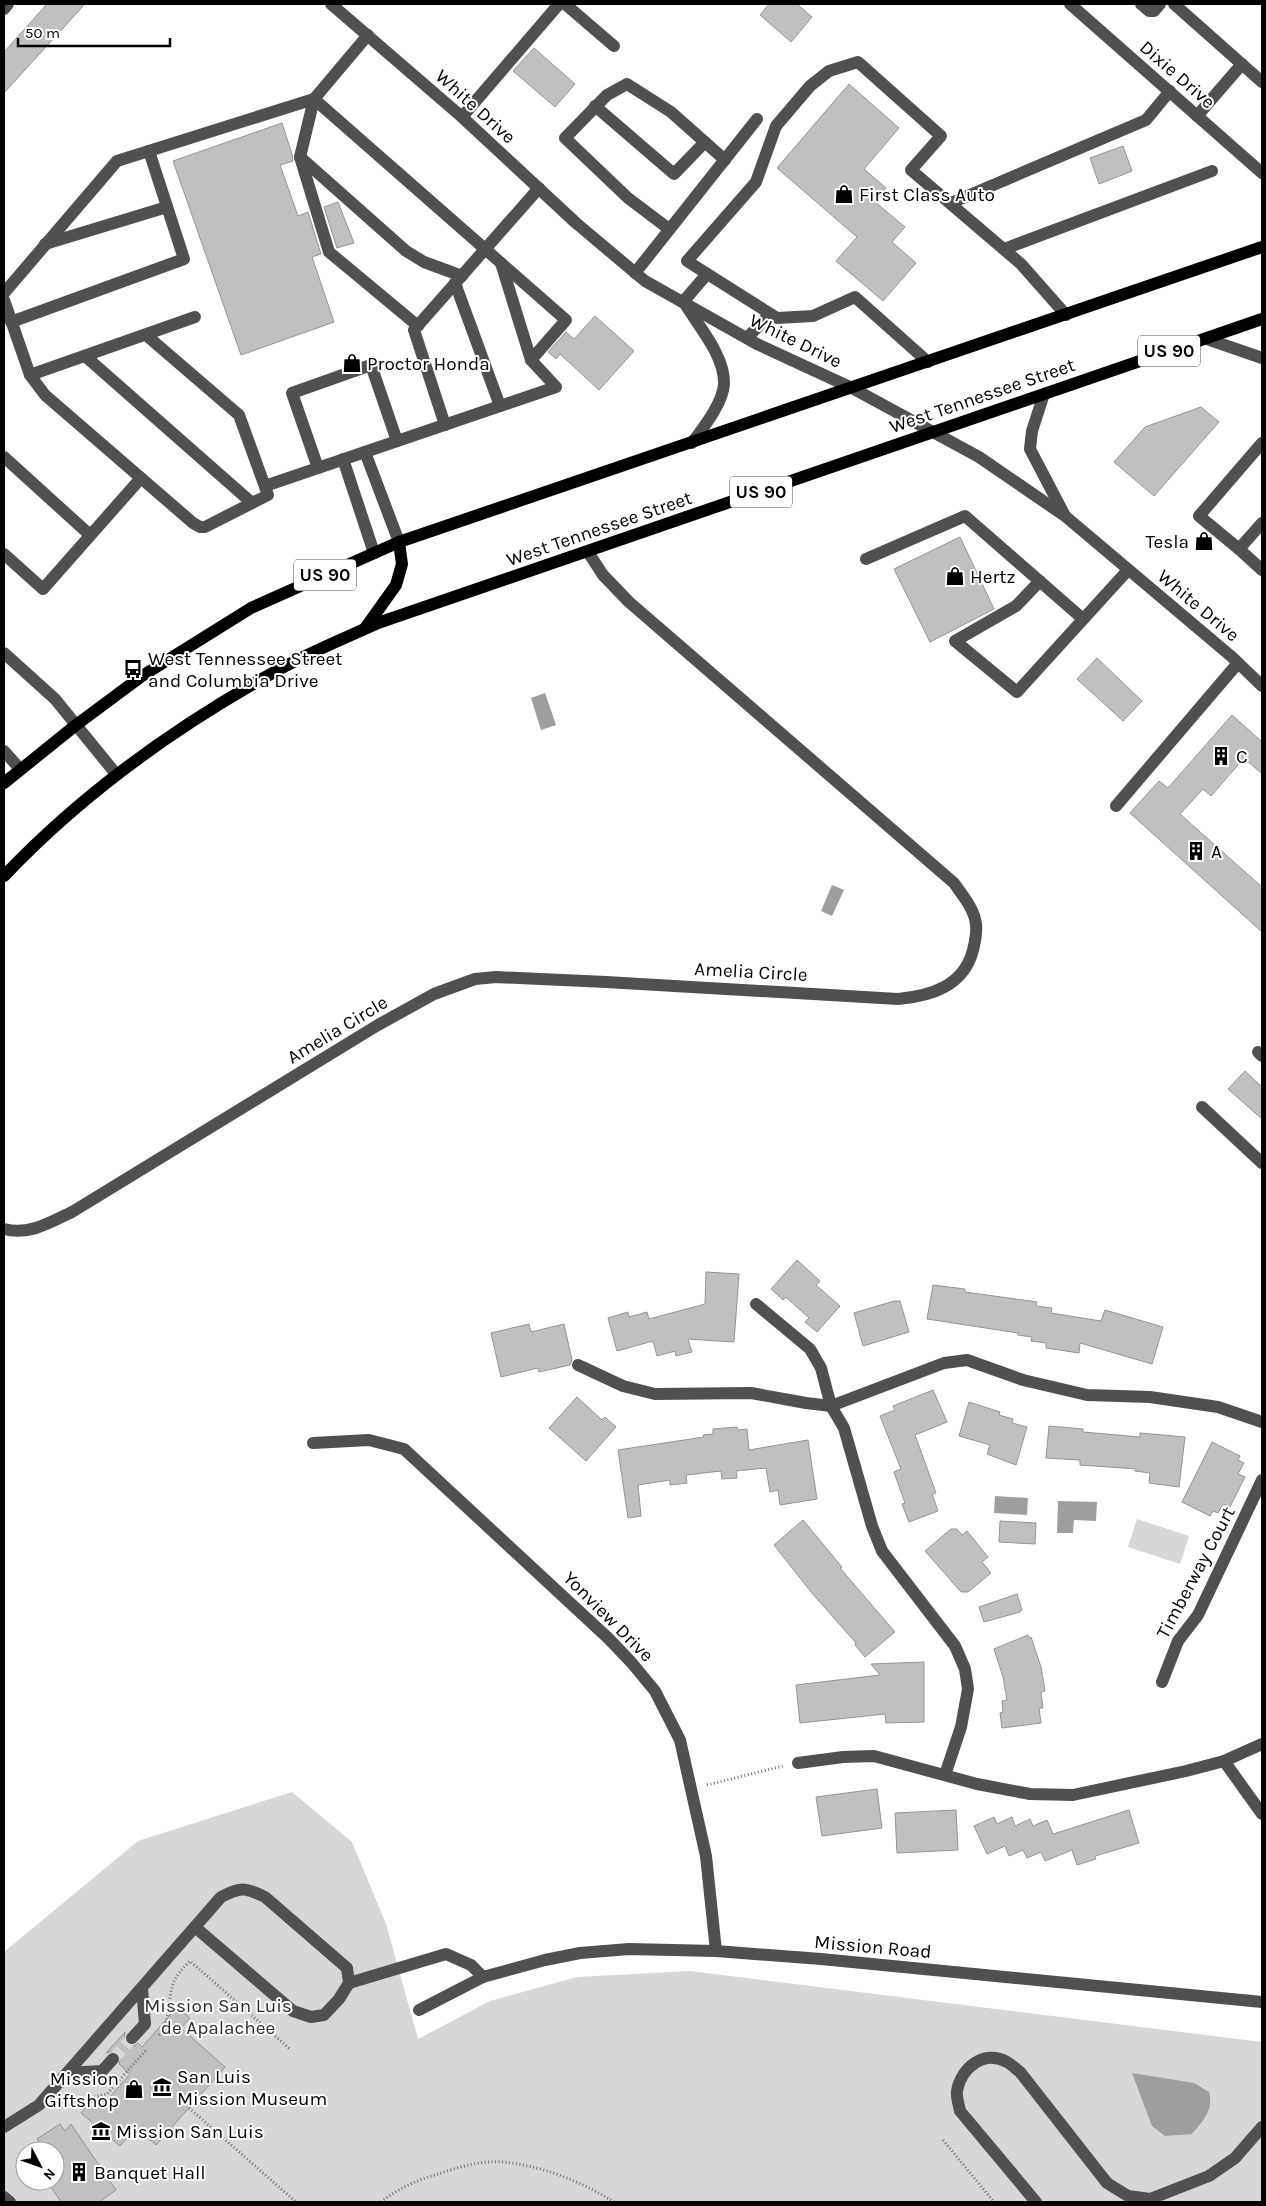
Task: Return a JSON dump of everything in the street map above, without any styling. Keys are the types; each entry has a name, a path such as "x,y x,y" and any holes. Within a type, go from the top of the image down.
{"main road":[{"name":"US 90","path":"4,783 76,724 142,676 251,608 399,542 1262,247"},
{"name":"West Tennessee Street","path":"4,876 24,854 116,774 185,726 279,669 364,629 1262,319"},
{"path":"364,629 396,585 402,564 399,542"}],"street":[{"path":"4,9 8,4"},
{"name":"White Drive","path":"331,4 462,117 635,273 747,338 852,388 979,457 1065,516 1238,663 1262,686"},
{"path":"462,117 558,4"},
{"path":"565,4 614,46"},
{"name":"Dixie Drive","path":"1070,4 1262,172"},
{"path":"1141,4 1154,11 1160,4"},
{"path":"1174,4 1242,64 1260,76"},
{"path":"368,35 314,100 300,157 329,252 418,326"},
{"path":"928,362 855,297 813,316 777,318 687,261 756,182 776,126 810,86 829,70 858,62 941,136 911,170 1021,264 1066,315"},
{"path":"1197,116 1242,64"},
{"path":"669,229 628,198 565,138 594,106 607,95 627,84 671,112 725,160"},
{"path":"950,203 1146,120 1170,91"},
{"path":"4,293 117,161 314,100"},
{"path":"314,100 566,320 532,360"},
{"path":"594,106 674,174 705,142"},
{"path":"635,273 757,119"},
{"path":"11,322 184,260 149,151"},
{"path":"300,157 406,250 424,262 459,279 500,406"},
{"path":"1004,249 1212,171"},
{"path":"445,424 414,330 539,188"},
{"path":"45,244 167,207"},
{"path":"265,486 556,387 532,360 500,262"},
{"path":"692,443 711,416 724,385 722,371 714,351 683,302 707,274"},
{"path":"4,300 30,375 45,394 200,527 206,527 268,495 239,415 146,335"},
{"path":"747,338 770,314"},
{"path":"30,375 195,317"},
{"path":"1206,339 1262,358"},
{"path":"85,356 252,503"},
{"path":"318,468 292,393 371,365 397,441"},
{"path":"1044,394 1032,431 1030,449 1065,516"},
{"path":"1262,442 1199,516 1262,570"},
{"path":"365,452 399,542"},
{"path":"4,457 90,535"},
{"path":"343,459 374,553"},
{"path":"4,554 43,589 141,478"},
{"path":"866,559 965,516 1084,619"},
{"path":"1239,549 1262,523"},
{"name":"Amelia Circle","path":"4,1229 24,1232 72,1212 378,1025 434,994 475,979 606,982 898,999 922,996 944,989 959,978 971,961 976,942 976,923 969,904 954,883 636,609 603,575 588,552"},
{"path":"1040,581 1016,606 955,640 1017,692 1128,570"},
{"path":"4,654 55,699 116,774"},
{"path":"1116,806 1238,663"},
{"path":"4,751 20,769"},
{"path":"1202,1107 1262,1163"},
{"path":"756,1304 810,1348 822,1368 831,1406 844,1428 869,1518 882,1551 955,1646 966,1669 968,1689 961,1727 945,1775"},
{"path":"578,1365 623,1386 655,1394 751,1393 806,1404 831,1406 944,1363 967,1360 1023,1380 1088,1395 1150,1397 1218,1407 1262,1422"},
{"name":"Yonview Drive","path":"314,1443 369,1440 404,1449 631,1662 655,1691 680,1740 692,1789 706,1856 716,1951"},
{"name":"Timberway Court","path":"1162,1682 1178,1641 1198,1615 1262,1480"},
{"path":"798,1762 874,1756 977,1784 1030,1794 1073,1795 1224,1761 1262,1744"},
{"path":"1224,1761 1262,1814"},
{"path":"4,2127 39,2105 221,1897 238,1888 250,1889 265,1896 347,1968 349,1983 339,2000 324,2015 311,2017 293,2011 195,1927"},
{"name":"Mission Road","path":"419,2010 483,1976 580,1953 629,1949 716,1951 1262,2002"},
{"path":"349,1983 446,1954 471,1965 483,1976"},
{"path":"132,2038 145,2024 142,1989"},
{"path":"1036,2202 960,2111 956,2093 961,2078 969,2066 981,2060 992,2058 1006,2061 1020,2072 1107,2183 1137,2200 1150,2199 1209,2176 1236,2158 1262,2127"},
{"path":"67,2073 102,2072 113,2059"},
{"path":"4,2197 10,2202"}],"path":[{"path":"692,1789 798,1762"},
{"path":"190,1961 291,2050"},
{"path":"189,2108 296,2202"},
{"path":"943,2140 994,2202"},
{"path":"380,2202 414,2181 464,2166 502,2162 548,2171 587,2186 614,2202"}],"green space":[{"path":"1137,1519 1189,1536 1180,1564 1128,1547"},
{"name":"Mission San Luis de Apalachee","path":"292,1792 352,1842 386,1924 418,2039 490,2001 577,1977 690,1971 1262,2042 1262,2202 4,2202 4,1952 138,1841"}],"shaded area":[{"path":"545,693 556,725 541,730 531,698"},
{"path":"832,885 844,890 832,916 821,911"},
{"path":"995,1496 1028,1498 1027,1515 994,1513"},
{"path":"1058,1501 1097,1502 1096,1521 1074,1520 1073,1533 1057,1533"},
{"path":"1132,2073 1194,2083 1209,2092 1209,2110 1204,2120 1192,2134 1165,2136 1152,2126"}],"building":[{"path":"47,4 85,4 4,93 4,52"},
{"path":"769,4 797,4 812,17 791,42 760,15"},
{"path":"534,48 575,84 555,107 513,71"},
{"name":"First Class Auto","path":"849,84 899,128 864,169 886,188 874,201 905,227 892,242 916,263 883,301 836,261 857,237 777,168"},
{"path":"282,123 293,161 280,165 298,216 308,212 321,254 312,257 334,322 241,355 173,161"},
{"path":"1123,146 1132,171 1099,184 1090,158"},
{"path":"338,202 354,243 337,248 324,207"},
{"path":"595,316 634,351 599,390 560,354 556,359 548,352 566,332 574,339"},
{"name":"Tesla","path":"1201,407 1219,422 1154,496 1114,462 1145,427"},
{"path":"960,537 994,609 930,642 894,569"},
{"path":"1097,658 1142,701 1123,721 1077,679"},
{"name":"A","path":"1232,715 1262,742 1262,774 1244,758 1211,796 1203,789 1180,814 1262,887 1262,932 1130,813 1159,781 1168,788"},
{"path":"1245,1071 1262,1087 1262,1119 1228,1089"},
{"path":"797,1260 820,1281 816,1285 840,1306 817,1332 805,1322 809,1318 786,1297 783,1300 771,1289"},
{"path":"706,1272 739,1274 734,1342 688,1339 692,1352 676,1356 675,1351 657,1356 653,1341 617,1351 608,1318 628,1312 629,1317 647,1312 649,1319 705,1304"},
{"path":"933,1285 965,1289 965,1292 1037,1302 1036,1306 1052,1308 1051,1313 1101,1321 1105,1310 1163,1327 1152,1364 1080,1343 1079,1353 1046,1348 1046,1343 1031,1341 1032,1337 1018,1335 1018,1333 927,1319"},
{"path":"894,1301 900,1301 909,1332 863,1346 854,1313"},
{"path":"529,1324 531,1332 564,1324 572,1360 570,1365 539,1372 538,1368 501,1377 491,1333"},
{"path":"933,1390 947,1422 915,1435 936,1493 932,1494 938,1511 909,1522 902,1504 905,1503 894,1472 901,1469 880,1416 895,1410 893,1406"},
{"path":"577,1397 602,1420 605,1417 616,1427 586,1461 549,1428"},
{"path":"969,1402 1000,1412 999,1415 1013,1419 1012,1423 1027,1427 1016,1465 987,1454 990,1445 959,1436"},
{"path":"1049,1426 1083,1429 1083,1432 1140,1437 1140,1433 1185,1437 1179,1487 1149,1483 1150,1473 1135,1471 1136,1469 1080,1465 1080,1460 1046,1458"},
{"path":"737,1427 738,1430 747,1429 749,1450 808,1440 817,1499 780,1505 778,1490 770,1492 766,1468 736,1471 737,1478 722,1479 721,1471 686,1475 687,1483 670,1485 670,1480 638,1485 641,1516 628,1518 618,1450 704,1437 703,1435 713,1434 713,1429"},
{"path":"1212,1442 1240,1456 1238,1460 1244,1463 1238,1474 1245,1477 1230,1507 1223,1504 1218,1513 1213,1511 1210,1516 1182,1502"},
{"path":"803,1520 842,1567 840,1568 895,1632 865,1657 855,1645 856,1643 811,1592 774,1545"},
{"path":"1000,1521 1036,1523 1035,1544 999,1542"},
{"path":"951,1529 957,1529 962,1535 967,1531 988,1557 982,1562 991,1573 968,1592 961,1592 925,1551"},
{"path":"1017,1594 1022,1610 1020,1612 984,1622 979,1607"},
{"path":"1028,1635 1029,1638 1031,1637 1041,1667 1045,1691 1041,1692 1043,1708 1039,1708 1041,1723 1002,1728 1000,1713 1003,1712 1002,1701 1007,1700 1003,1677 994,1649"},
{"path":"924,1662 924,1722 886,1723 885,1714 800,1723 796,1685 880,1675 871,1664"},
{"path":"877,1789 882,1828 822,1836 816,1797"},
{"path":"956,1810 958,1850 897,1853 895,1813"},
{"path":"1129,1810 1139,1843 1095,1856 1096,1859 1077,1865 1072,1850 1045,1861 1041,1852 1027,1858 1023,1850 1009,1856 1005,1846 987,1854 974,1826 994,1817 997,1824 1012,1817 1015,1826 1030,1819 1033,1826 1047,1820 1053,1834"},
{"name":"San Luis Mission Museum","path":"177,2007 190,2018 181,2028 225,2067 156,2145 136,2128 120,2146 81,2113 92,2100 100,2108 130,2074 119,2064 121,2057 118,2053 114,2051 106,2053 125,2032 124,2040 127,2044 134,2046 138,2043 142,2047"},
{"name":"Banquet Hall","path":"60,2124 65,2131 71,2124 116,2190 99,2202 61,2202 54,2191 65,2191 65,2141 38,2141 37,2139"}],"tunnel":[{"path":"113,2059 132,2038"}],"place":[{"name":"First Class Auto","path":"844,194"},
{"name":"Proctor Honda","path":"352,363"},
{"name":"Tesla","path":"1204,541"},
{"name":"Hertz","path":"955,576"},
{"name":"West Tennessee Street and Columbia Drive","path":"133,669"},
{"name":"C","path":"1221,756"},
{"name":"A","path":"1196,851"},
{"name":"San Luis Mission Museum","path":"162,2087"},
{"name":"Mission Giftshop","path":"134,2089"},
{"name":"Mission San Luis","path":"101,2131"},
{"name":"Banquet Hall","path":"79,2172"}]}
